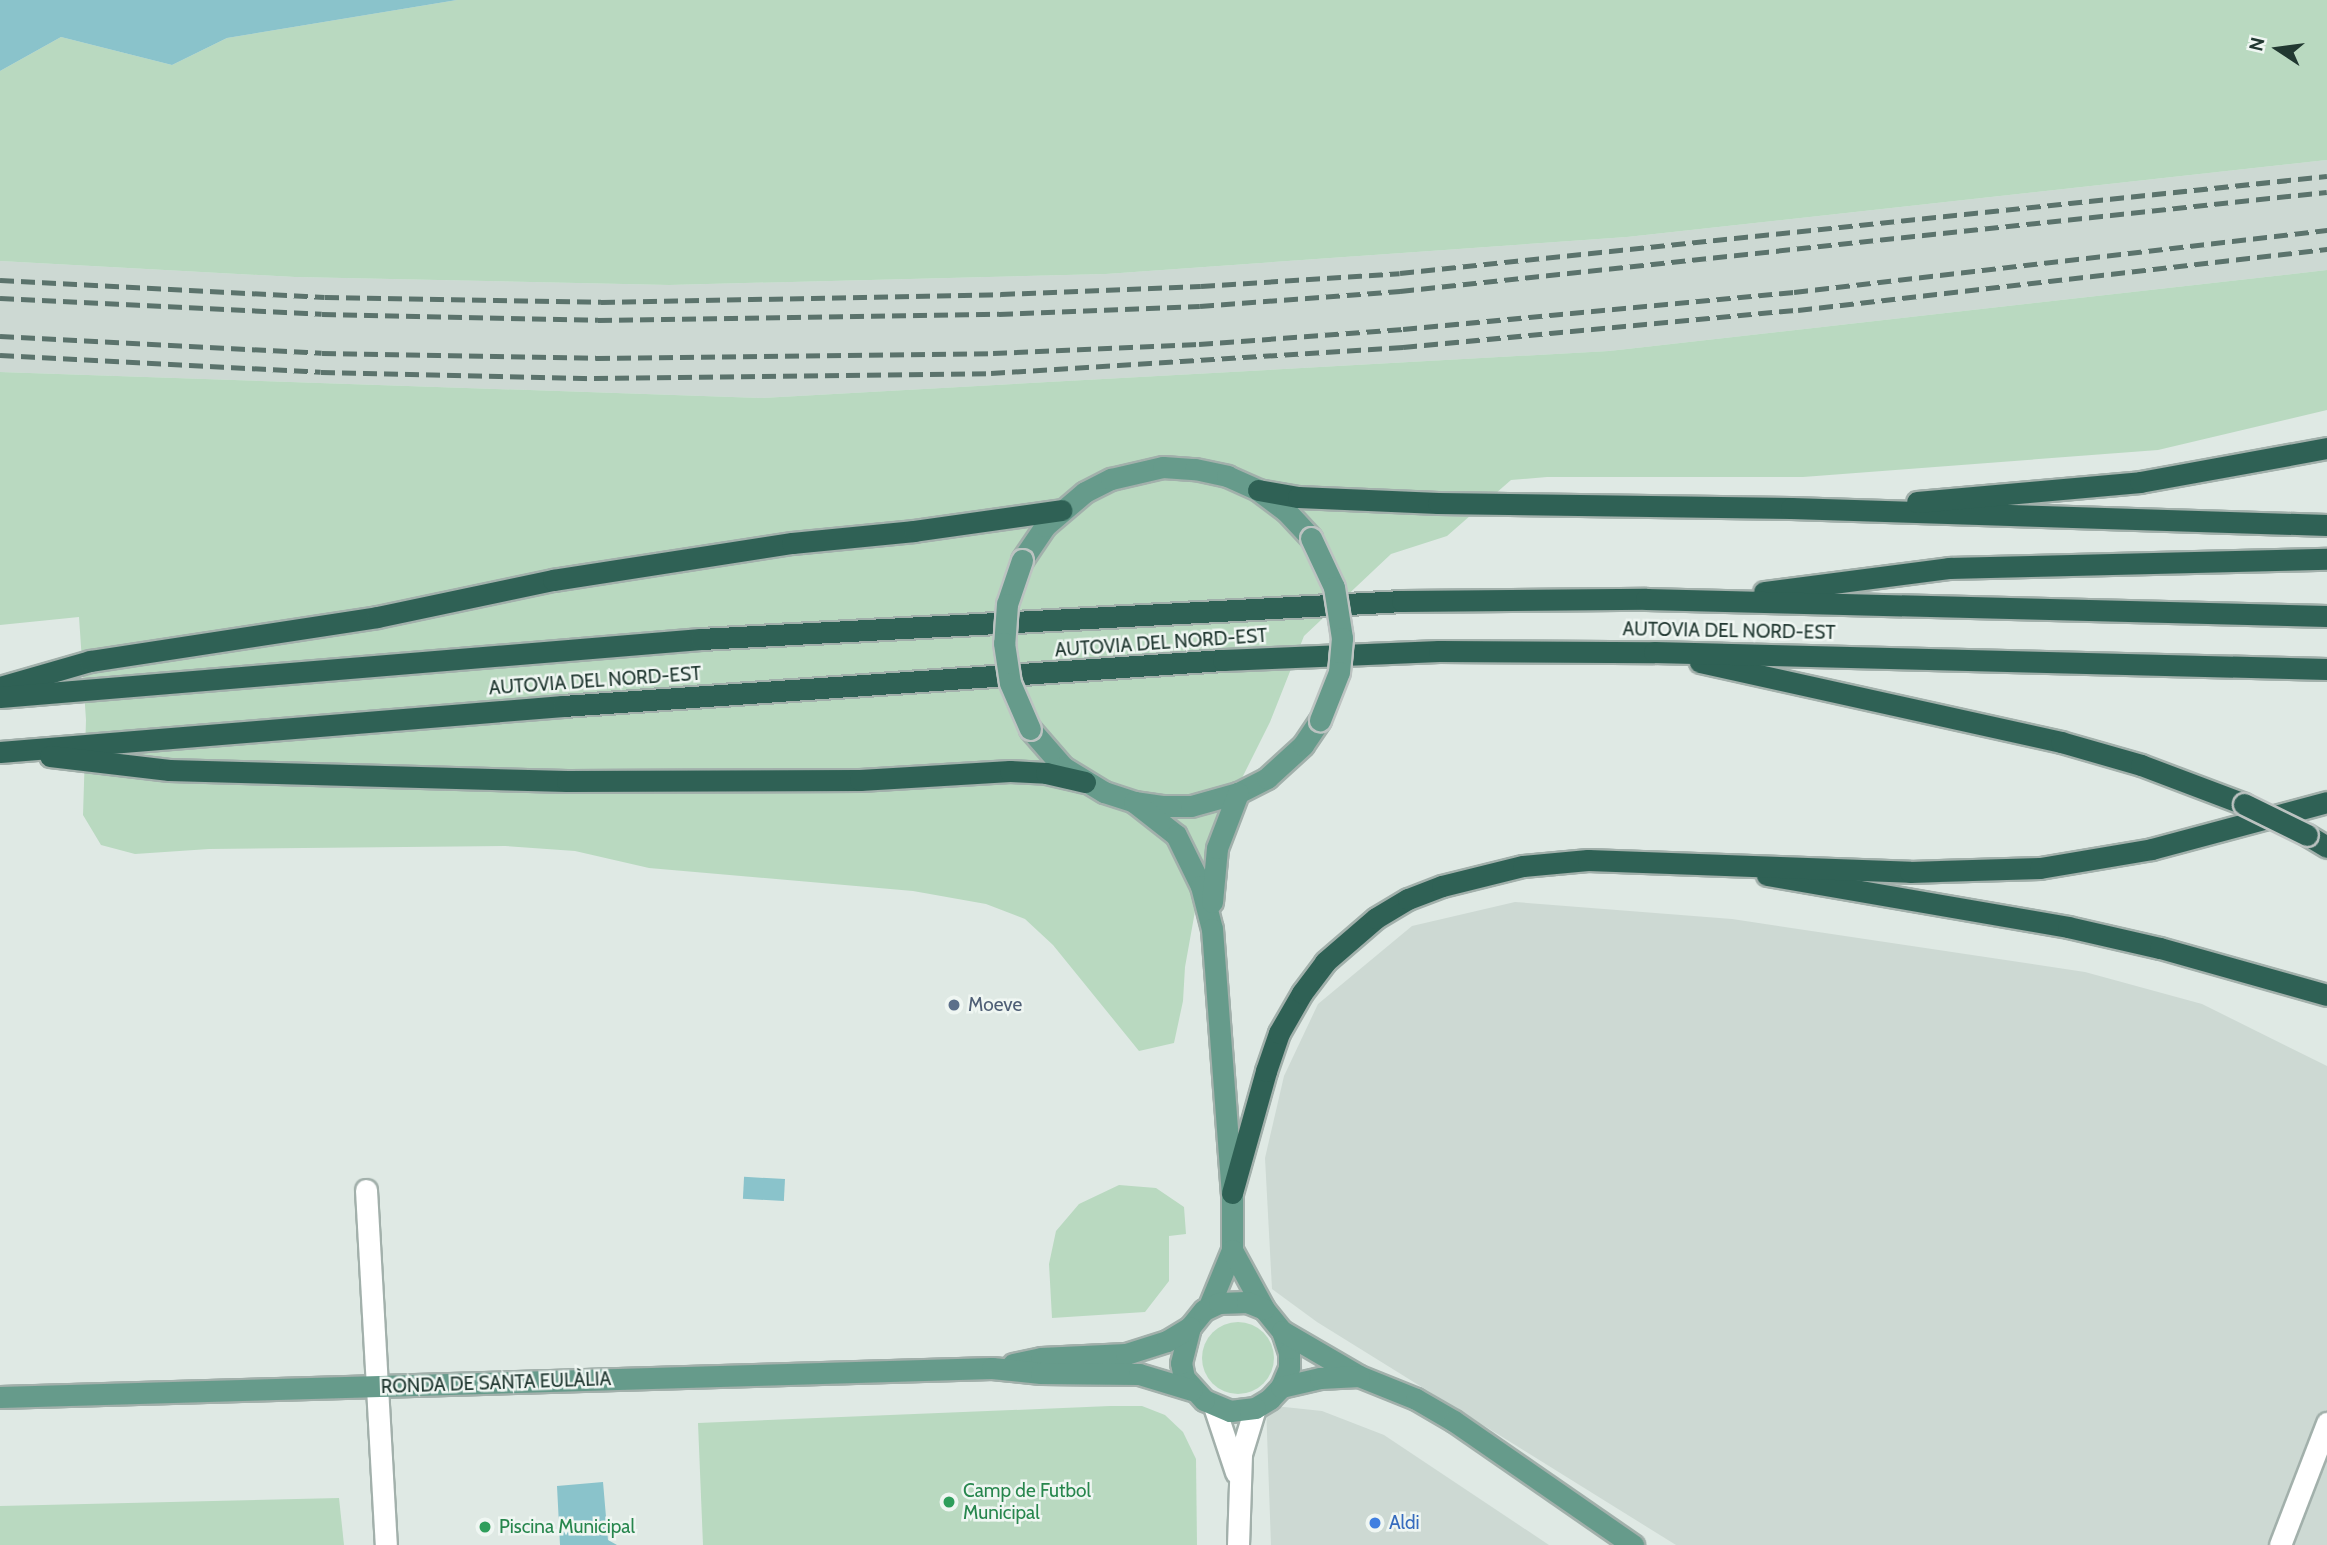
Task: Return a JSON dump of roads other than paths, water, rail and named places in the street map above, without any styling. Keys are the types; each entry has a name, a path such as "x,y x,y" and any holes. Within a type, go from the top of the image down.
{"highway":[{"path":"1833,510 2140,482 2327,448"},
{"path":"1258,490 1298,497 1438,503 1833,510 2327,526"},
{"path":"0,687 90,661 377,617 553,580 792,543 914,531 1062,509"},
{"path":"1711,601 1949,568 2327,559"},
{"name":"AUTOVIA DEL NORD-EST","path":"0,697 701,639 1402,601 1711,601 2327,616"},
{"name":"AUTOVIA DEL NORD-EST","path":"5,751 576,705 1223,660 1439,651 1654,652 2327,669"},
{"path":"1654,652 2023,733 2141,765 2244,804 2327,847"},
{"path":"5,751 169,770 567,782 860,780 1010,771 1046,773 1085,782"},
{"path":"1231,1193 1279,1033 1302,993 1325,962 1376,918 1408,899 1442,886 1523,866 1588,860 1923,873 2040,868 2152,849 2327,802"},
{"path":"1717,864 2068,927 2160,948 2327,995"}],"main road":[{"path":"1163,467 1195,469 1227,476 1258,490 1286,511 1311,538 1334,587 1341,628 1339,671 1320,720 1284,764 1238,793 1191,806 1134,802 1085,782 1063,767 1030,729 1010,683 1004,643 1007,604 1022,560 1045,526 1062,509 1085,492 1111,479 1163,467"},
{"path":"1238,793 1223,826 1215,858 1212,929 1231,1193 1232,1250 1209,1306 1190,1327 1181,1363 1184,1378 1192,1390 1214,1406 1230,1411 1255,1408 1270,1399 1281,1387 1289,1368 1289,1353 1282,1331"},
{"path":"1134,802 1176,835 1201,886 1212,929"},
{"path":"1232,1250 1264,1309 1282,1331 1359,1376 1416,1399 1454,1421 1624,1541"},
{"path":"1209,1306 1237,1301 1264,1309"},
{"name":"RONDA DE SANTA EULÀLIA","path":"992,1368 1041,1358 1126,1354 1167,1342 1190,1327"},
{"name":"RONDA DE SANTA EULÀLIA","path":"0,1397 992,1368 1041,1373 1139,1374 1192,1390"},
{"path":"1281,1387 1320,1378 1359,1376"}],"street":[{"path":"366,1190 386,1545"},
{"path":"1214,1406 1234,1458 1238,1481"},
{"path":"1238,1545 1238,1481 1241,1454 1255,1408"},
{"path":"2280,1545 2327,1423"}],"water":[{"path":"0,0 457,0 227,38 172,65 61,37 0,71"},
{"path":"744,1177 785,1179 784,1201 743,1199"},
{"path":"603,1482 608,1540 617,1545 560,1545 557,1486"}],"railway":[{"path":"0,280 325,297 601,302 1001,294 1201,286 1400,273 2327,176"},
{"path":"0,298 322,314 598,320 999,314 1200,306 1400,291 2327,192"},
{"path":"0,336 322,353 596,358 993,353 1199,344 1403,329 1794,292 2327,230"},
{"path":"0,355 321,372 594,378 991,373 1403,347 1798,310 2327,249"}],"place":[{"name":"Moeve","path":"954,1005"},
{"name":"Camp de Futbol Municipal","path":"949,1502"},
{"name":"Aldi","path":"1375,1523"},
{"name":"Piscina Municipal","path":"485,1527"}]}
